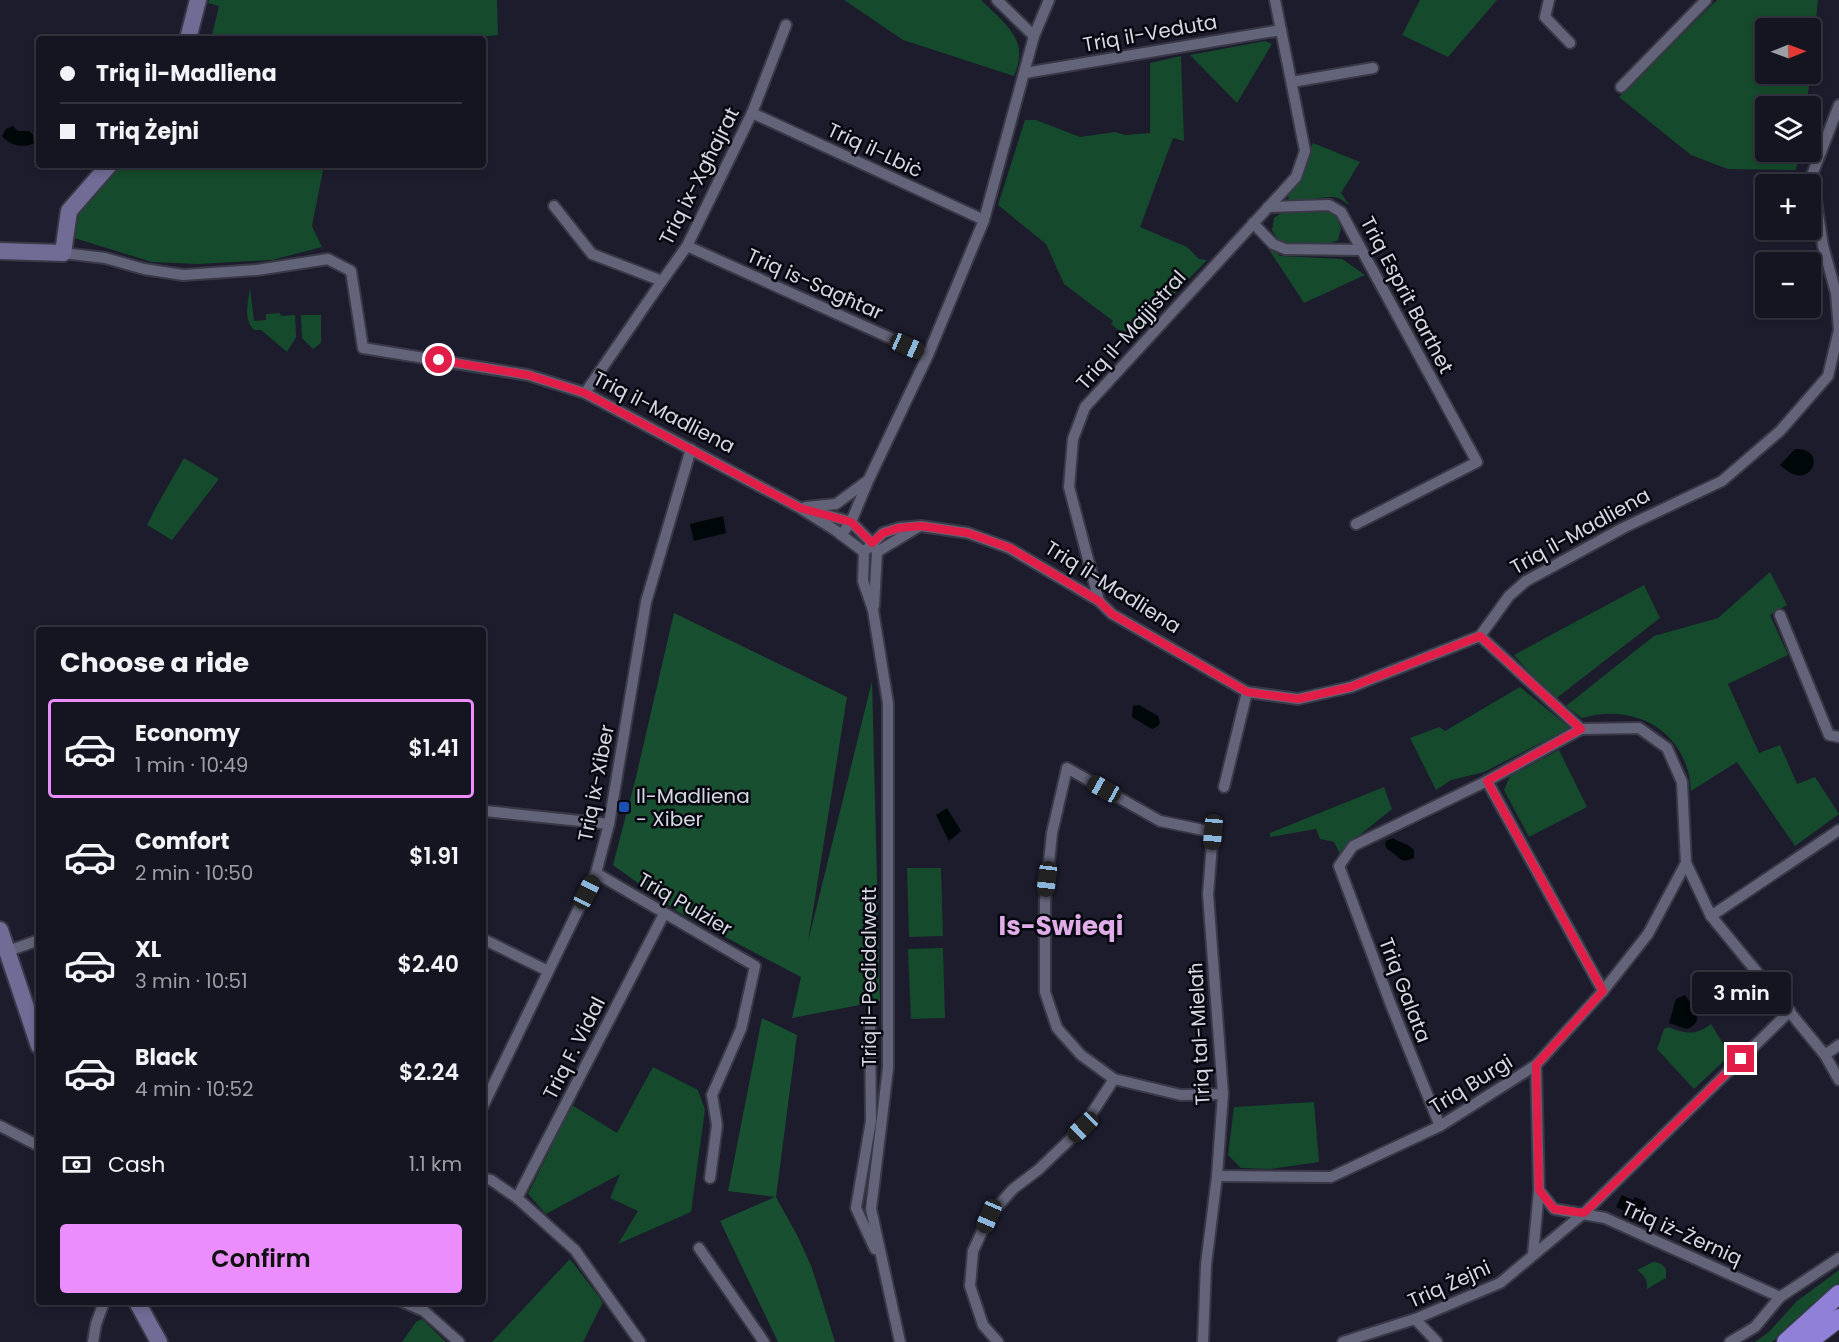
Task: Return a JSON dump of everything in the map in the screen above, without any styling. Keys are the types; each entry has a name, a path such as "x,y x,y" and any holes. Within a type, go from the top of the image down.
{"highway":[{"path":"1786,1342 1839,1294"},
{"path":"1808,1342 1839,1318"}],"main road":[{"path":"189,36 198,0"},
{"path":"63,253 69,211 106,168"},
{"name":"Triq il-Madliena","path":"0,250 63,253"},
{"path":"0,930 36,1037"},
{"path":"139,1305 159,1342"}],"street":[{"path":"997,0 1034,36"},
{"path":"838,532 868,481 928,355 984,220 1034,36 1049,0"},
{"path":"1275,0 1292,82 1373,68"},
{"path":"1549,0 1545,17 1570,43"},
{"path":"1621,87 1706,0"},
{"name":"Triq ix-Xgħajrat","path":"585,393 687,246 752,114 786,25"},
{"name":"Triq il-Veduta","path":"1025,73 1281,30"},
{"name":"Triq il-Majjistral","path":"1099,601 1070,487 1073,439 1085,407 1296,177 1305,151 1292,82"},
{"name":"Triq il-Madliena","path":"63,253 105,258 144,269 183,275 257,270 328,259 351,271 363,348 528,375 585,393 800,508 864,552 921,526 968,533 1010,548 1099,601 1112,614 1247,692 1298,699 1351,687 1480,636 1509,596 1526,581 1623,528 1722,481 1780,431 1828,376 1836,359 1839,330 1836,293 1823,246 1812,175 1839,105"},
{"name":"Triq il-Lbiċ","path":"752,114 984,220"},
{"name":"Triq Esprit Barthet","path":"1268,207 1329,205 1341,212 1477,462 1356,524"},
{"path":"554,206 592,254 662,281"},
{"path":"1253,223 1273,244 1285,249 1361,250"},
{"name":"Triq is-Sagħtar","path":"687,246 928,355"},
{"name":"Triq ix-Xiber","path":"486,1100 596,873 609,824 646,602 691,449"},
{"path":"800,508 836,504 868,481"},
{"path":"845,520 846,497"},
{"name":"Triq il-Madliena","path":"800,508 845,520 874,548"},
{"name":"Triq il-Pedidalwett","path":"873,610 874,548"},
{"name":"Triq il-Pedidalwett","path":"864,552 863,581 873,610 888,703 888,1068 871,1209 900,1342"},
{"path":"1780,615 1828,735 1839,737"},
{"path":"1480,636 1581,729"},
{"path":"1224,787 1247,692"},
{"path":"1603,991 1487,781 1581,729 1639,728 1667,748 1682,782 1686,863 1711,916 1825,1055 1839,1080"},
{"name":"Triq tal-Mielaħ","path":"1114,1079 1081,1055 1058,1028 1045,992 1045,901 1053,833 1067,768 1160,821 1213,832 1208,894 1223,1094 1217,1176 1206,1265 1203,1342"},
{"name":"Triq Galata","path":"1440,1126 1391,1005 1339,866 1353,846 1487,781"},
{"path":"486,811 609,824"},
{"path":"1711,916 1839,830"},
{"name":"Triq Burgi","path":"1217,1176 1331,1177 1440,1126 1536,1065 1603,991 1648,934 1686,863"},
{"name":"Triq Pulzier","path":"596,873 755,966 741,1029 712,1095 717,1125 710,1178"},
{"name":"Triq F. Vidal","path":"517,1198 664,914"},
{"path":"486,940 548,971"},
{"path":"8,951 36,941"},
{"name":"Triq Żejni","path":"1343,1342 1415,1319 1500,1282 1584,1213 1790,1011"},
{"path":"870,1024 871,1120 856,1208 881,1261"},
{"path":"1825,1055 1839,1045"},
{"path":"1533,1255 1539,1190 1536,1065"},
{"path":"998,1342 983,1325 970,1286 974,1251 989,1216 1013,1189 1038,1170 1083,1127 1114,1079 1180,1095 1223,1094"},
{"path":"0,1126 36,1144"},
{"path":"486,1179 517,1198 575,1250 640,1342"},
{"name":"Triq iż-Żerniq","path":"1539,1190 1554,1209 1605,1218 1780,1297"},
{"path":"699,1248 764,1342"},
{"path":"1730,1342 1755,1327 1780,1297 1839,1258"},
{"path":"93,1342 103,1305"},
{"path":"410,1305 424,1311 459,1342"},
{"path":"1415,1319 1437,1342"}],"green space":[{"path":"209,0 497,0 498,35 212,36 219,6 208,3"},
{"path":"844,0 981,0 1007,26 1016,40 1019,60 1014,76 903,40"},
{"path":"1420,0 1497,0 1448,57 1402,35"},
{"path":"1717,0 1818,0 1816,18 1755,18 1755,84 1809,84 1807,96 1755,96 1755,162 1797,162 1796,170 1728,169 1691,155 1619,97"},
{"path":"1265,41 1272,44 1237,103 1190,55"},
{"path":"1181,56 1184,141 1173,138 1140,227 1187,247 1199,259 1207,260 1130,340 1111,324 1113,321 1064,284 1046,244 998,205 1025,120 1036,120 1080,137 1115,132 1125,135 1150,133 1150,63"},
{"path":"1313,143 1360,162 1341,193 1350,206 1332,197 1289,202 1288,195"},
{"path":"111,168 323,168 312,226 322,247 272,260 198,264 152,262 71,237 72,221"},
{"path":"1325,210 1336,215 1341,228 1338,240 1326,245 1283,243 1272,230 1274,218 1284,211"},
{"path":"1264,242 1280,256 1342,259 1365,275 1304,303"},
{"path":"250,288 254,321 266,320 266,314 295,315 296,337 287,352 261,330 254,330 248,321"},
{"path":"301,315 321,315 321,343 313,349 302,338"},
{"path":"184,458 219,479 172,540 147,525"},
{"path":"1770,572 1787,605 1770,615 1788,655 1728,684 1759,753 1780,745 1797,784 1815,777 1839,814 1795,846 1737,762 1691,791 1688,771 1680,752 1659,729 1631,716 1615,714 1582,718 1566,706 1654,636 1718,618"},
{"path":"1644,585 1660,618 1554,700 1514,655"},
{"path":"674,613 847,697 808,942 872,681 880,1001 792,1018 801,977 678,912 613,865"},
{"path":"1520,687 1570,728 1484,772 1451,780 1436,790 1410,738 1439,727 1445,731"},
{"path":"1559,750 1587,807 1529,837 1504,790 1510,776"},
{"path":"1384,787 1392,809 1340,854 1334,842 1320,839 1316,829 1270,837 1270,833"},
{"path":"907,868 941,868 943,936 909,937"},
{"path":"943,948 945,1018 911,1019 908,949"},
{"path":"762,1018 797,1035 776,1197 812,1268 835,1342 778,1342 720,1221 775,1197 728,1191"},
{"path":"1711,1024 1730,1055 1694,1089 1657,1049 1664,1029 1668,1027 1691,1033 1700,1031"},
{"path":"653,1067 698,1090 705,1110 691,1212 618,1244 638,1211 610,1198 620,1174 546,1214 528,1194 572,1105 617,1133"},
{"path":"1314,1102 1319,1162 1270,1169 1241,1168 1228,1155 1234,1107"},
{"path":"570,1259 603,1302 583,1342 492,1342"},
{"path":"1657,1262 1666,1269 1666,1278 1647,1289 1645,1278 1637,1270"},
{"path":"1839,1270 1839,1285 1831,1293 1772,1342 1755,1342 1769,1332 1797,1301"},
{"path":"422,1319 446,1342 402,1342 416,1322"}],"shaded area":[{"path":"13,126 18,131 29,131 33,135 34,143 21,146 5,139 2,136 6,129"},
{"path":"1795,449 1805,450 1814,459 1814,464 1807,474 1793,474 1780,465"},
{"path":"723,516 726,533 694,541 690,524"},
{"path":"1139,705 1158,716 1160,723 1158,726 1152,729 1132,717 1133,706"},
{"path":"947,808 961,831 949,841 936,815"},
{"path":"1393,838 1414,850 1414,858 1402,860 1388,850 1385,845 1386,841"},
{"path":"1685,995 1694,1008 1697,1018 1693,1026 1687,1029 1669,1023 1676,999"},
{"path":"1622,1195 1646,1202 1639,1218 1616,1207"}],"place":[{"name":"Il-Madliena - Xiber","path":"624,807"}],"district":[{"name":"Is-Swieqi","path":"1061,926"}],"route":[{"path":"439,360 528,375 585,393 800,508 851,522 872,543 883,533 899,528 921,526 968,533 1010,548 1099,601 1112,614 1247,692 1298,699 1351,687 1480,636 1581,729 1487,781 1603,991 1536,1065 1539,1190 1554,1209 1584,1213 1741,1059"}]}
